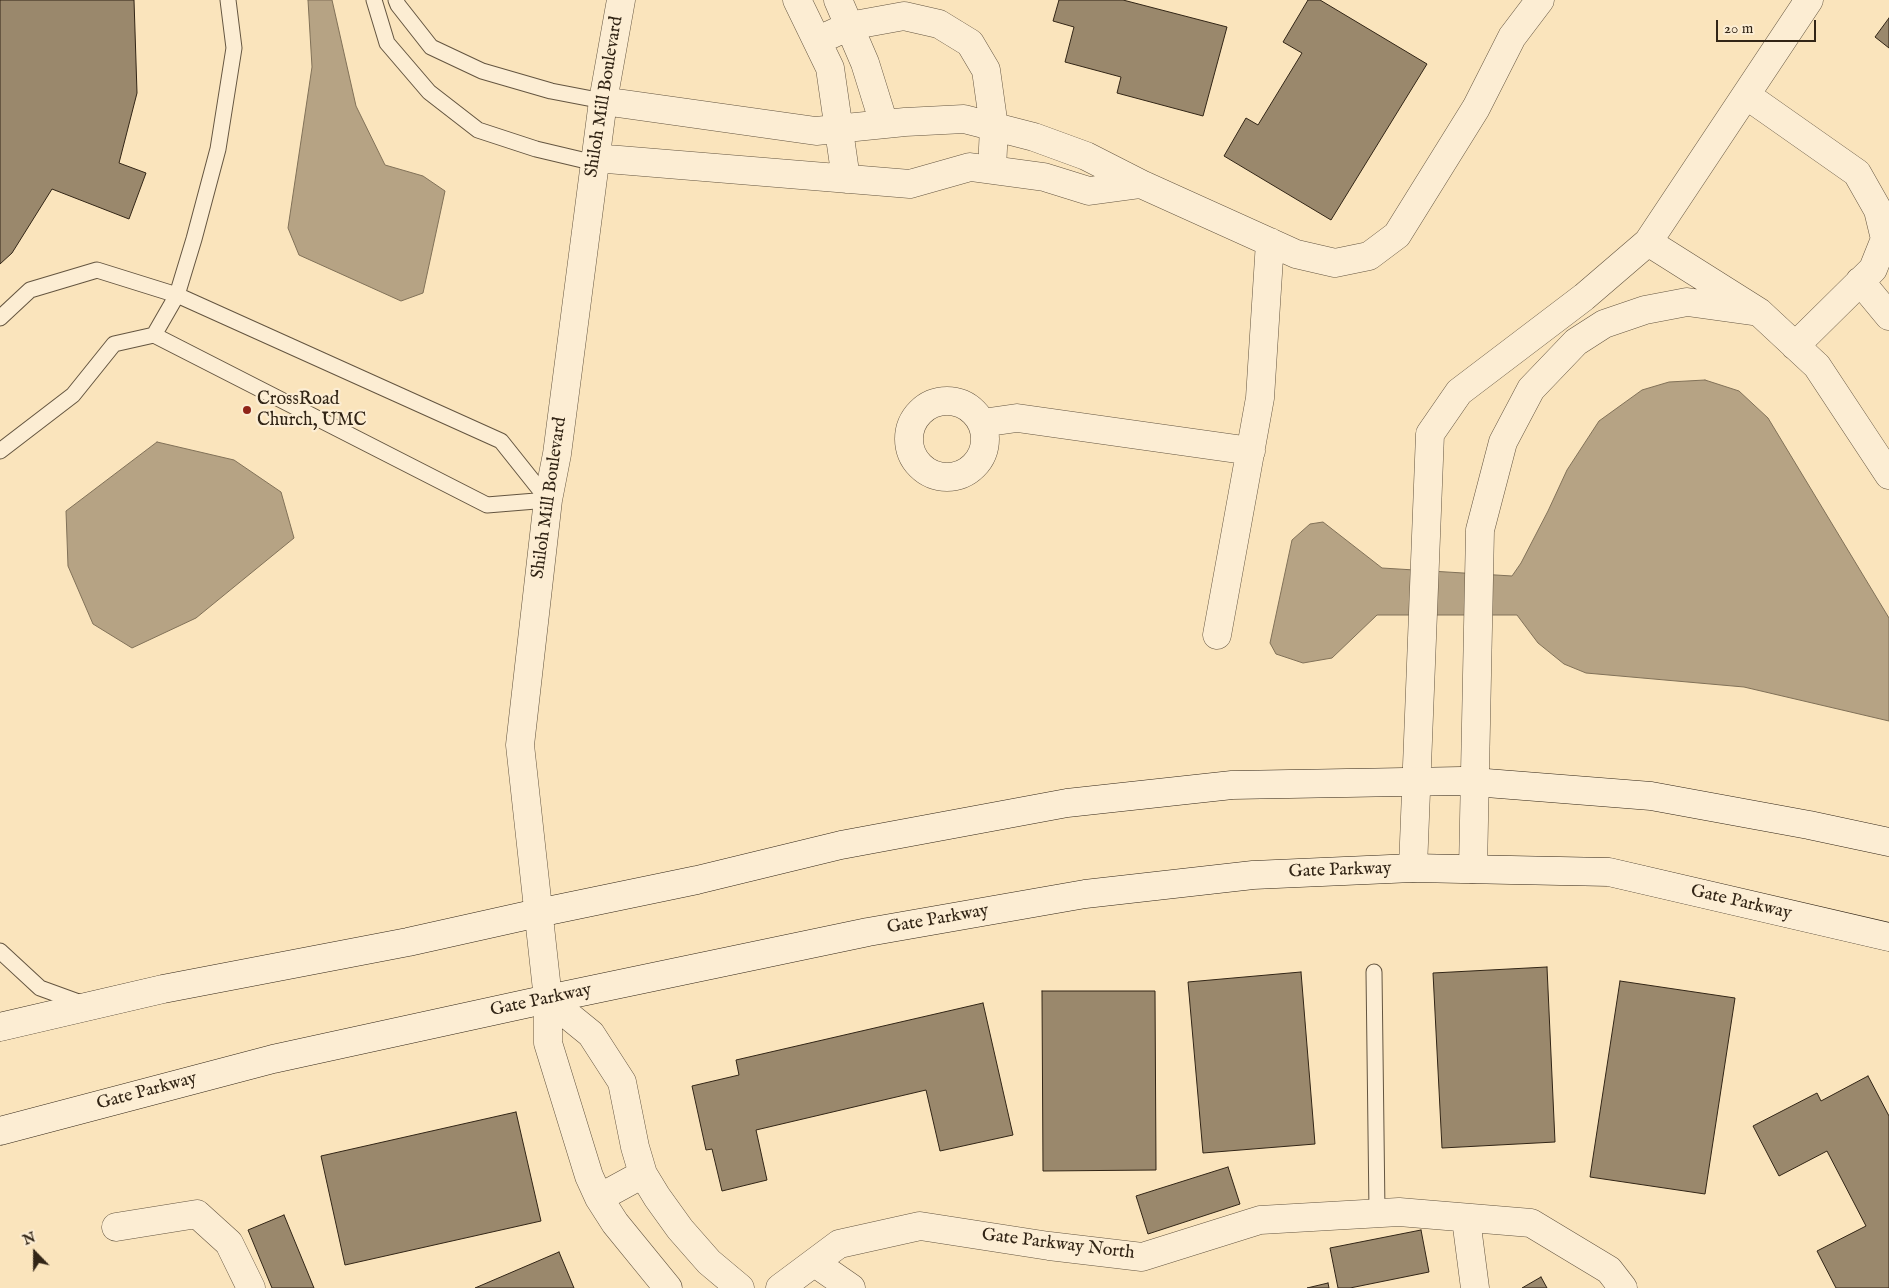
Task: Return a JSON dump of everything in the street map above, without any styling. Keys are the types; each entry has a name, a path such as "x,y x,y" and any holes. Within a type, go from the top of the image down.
{"street":[{"name":"Shiloh Mill Boulevard","path":"621,0 603,101 557,454 548,500 520,745 548,999 548,1043 589,1176 599,1198 615,1223 665,1287"},
{"path":"797,0 830,68 846,179"},
{"path":"838,0 865,62 884,124"},
{"path":"603,101 816,131 964,119 1034,136 1086,156 1140,184 1296,254 1336,263 1369,256 1397,235 1476,108 1512,37 1540,0"},
{"path":"1413,868 1430,434 1459,392 1584,297 1648,242 1809,0"},
{"path":"817,40 849,26 904,16 939,24 970,43 986,70 994,127 992,169"},
{"path":"1746,95 1857,173 1878,210 1884,239 1873,269 1795,346"},
{"path":"595,160 910,184 970,167 1044,177 1089,191 1140,184"},
{"path":"1217,635 1260,398 1270,242"},
{"path":"1648,242 1759,312 1818,366 1887,468"},
{"path":"1860,281 1889,316"},
{"path":"1473,870 1480,530 1502,442 1531,389 1576,342 1604,324 1645,310 1687,302 1759,312"},
{"path":"982,423 1017,418 1251,451"},
{"path":"0,1027 163,989 408,942 697,880 841,845 1067,803 1232,785 1474,783 1651,796 1809,825 1889,842"},
{"name":"Gate Parkway","path":"0,1131 273,1060 548,999 868,932 1085,894 1253,874 1413,868 1609,872 1889,937"},
{"path":"548,999 591,1034 622,1082 635,1147 643,1174 656,1197 680,1229 709,1262 740,1288"},
{"path":"599,1198 643,1174"},
{"name":"Gate Parkway North","path":"780,1288 839,1244 920,1226 1049,1246 1142,1257 1260,1220 1399,1212 1531,1223 1610,1270 1623,1288"},
{"path":"116,1227 197,1214 229,1243 252,1288"},
{"path":"1466,1219 1474,1288"},
{"path":"815,1263 851,1288"}],"lane":[{"path":"154,335 177,295 218,149 234,48 228,0"},
{"path":"374,0 387,43 428,92 478,130 536,149 595,160"},
{"path":"396,0 431,47 482,71 551,91 603,101"},
{"path":"0,318 30,290 97,270 177,295 501,441 548,500"},
{"path":"0,451 73,395 114,344 154,335 487,505 548,500"},
{"path":"0,951 40,988 90,1006"},
{"path":"1374,972 1377,1212"}],"shaded area":[{"path":"308,0 332,0 356,106 385,165 423,176 445,191 423,293 401,301 299,255 288,228 312,67"},
{"path":"1705,380 1739,391 1768,418 1889,618 1889,721 1744,687 1586,673 1564,664 1538,643 1517,615 1377,615 1332,658 1303,663 1276,654 1270,643 1292,540 1310,524 1323,522 1382,568 1512,576 1521,563 1548,511 1567,470 1599,421 1642,390 1669,382"},
{"path":"157,442 234,460 281,492 294,538 196,618 132,648 93,624 68,566 66,511"}],"building":[{"path":"0,0 134,0 137,93 119,163 146,173 129,219 52,189 12,253 0,264"},
{"path":"1059,0 1123,0 1227,27 1203,116 1117,93 1121,77 1065,62 1074,27 1053,21"},
{"path":"1308,0 1320,0 1427,64 1331,220 1224,156 1246,118 1258,125 1302,53 1283,42"},
{"path":"1889,18 1889,48 1875,37"},
{"path":"1547,967 1555,1142 1442,1148 1433,973"},
{"path":"1301,972 1315,1144 1203,1153 1188,982"},
{"path":"1620,981 1735,998 1705,1194 1590,1177"},
{"path":"1042,991 1155,991 1156,1170 1043,1171"},
{"path":"983,1003 1013,1135 940,1151 926,1090 756,1130 767,1180 722,1191 712,1149 706,1150 692,1086 739,1075 736,1060"},
{"path":"1868,1076 1889,1116 1889,1288 1836,1288 1817,1251 1866,1226 1827,1151 1779,1176 1753,1126 1817,1093 1821,1101"},
{"path":"516,1112 541,1221 345,1265 321,1156"},
{"path":"1228,1167 1240,1204 1148,1234 1136,1196"},
{"path":"284,1215 314,1288 272,1288 248,1230"},
{"path":"1421,1230 1429,1272 1350,1288 1338,1288 1330,1248"},
{"path":"559,1252 574,1288 475,1288"},
{"path":"1541,1277 1547,1288 1522,1288"},
{"path":"1328,1283 1329,1288 1307,1288"}],"place":[{"name":"CrossRoad Church, UMC","path":"247,410"}]}
